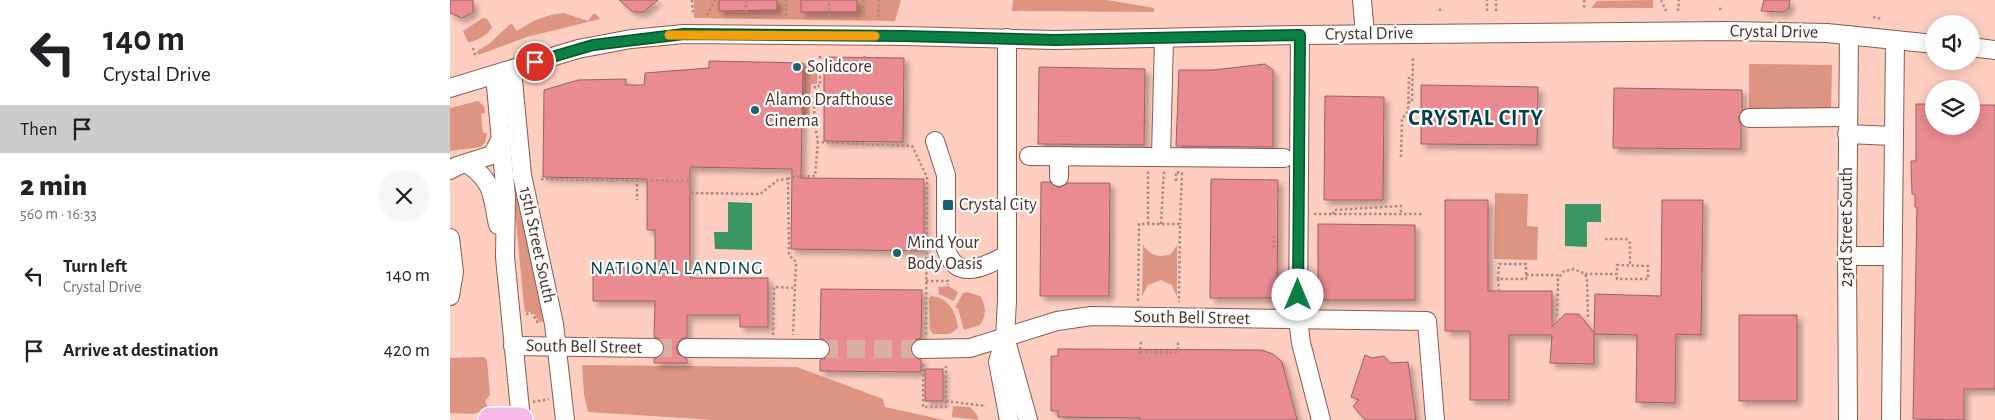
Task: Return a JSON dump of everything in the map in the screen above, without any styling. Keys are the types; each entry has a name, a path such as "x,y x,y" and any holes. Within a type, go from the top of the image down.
{"highway":[{"path":"491,420 525,414"}],"street":[{"path":"1362,0 1365,34"},
{"name":"Crystal Drive","path":"450,88 578,49 664,36 1007,38 1055,40 1365,34 1727,31 1850,35 1925,43"},
{"path":"1300,35 1298,319 1301,343 1321,420"},
{"name":"23rd Street South","path":"1848,420 1847,126 1850,35"},
{"path":"1007,38 1005,337 998,362 1009,420"},
{"path":"1158,156 1164,38"},
{"path":"1891,420 1895,40"},
{"path":"1980,49 1995,50"},
{"name":"15th Street South","path":"512,70 526,196 550,306 565,420"},
{"name":"15th Street South","path":"495,75 506,197 505,257 513,346 525,414"},
{"path":"1749,118 1847,126 1893,136"},
{"path":"450,170 492,155 501,139"},
{"path":"934,141 946,175 946,249 949,256 959,267 970,269 983,267 1007,255"},
{"path":"1029,156 1284,158"},
{"path":"1059,156 1059,177"},
{"path":"468,164 483,174 488,181 505,257"},
{"path":"450,238 454,272 450,296"},
{"path":"1847,256 1892,256"},
{"name":"South Bell Street","path":"923,350 970,348 1057,321 1091,316 1427,321 1435,420"},
{"path":"1005,337 1028,420"},
{"name":"South Bell Street","path":"513,346 654,348"},
{"path":"687,348 820,348"}],"path":[{"path":"692,0 693,15"},
{"path":"707,15 715,0"},
{"path":"746,0 746,15"},
{"path":"786,0 786,16"},
{"path":"829,0 829,16"},
{"path":"863,0 864,17"},
{"path":"878,17 879,0"},
{"path":"1487,0 1487,11"},
{"path":"1496,0 1496,11"},
{"path":"1584,0 1584,10"},
{"path":"1661,0 1666,10"},
{"path":"1678,11 1679,0"},
{"path":"1440,6 1440,11"},
{"path":"1720,10 1721,6"},
{"path":"1873,17 1882,19"},
{"path":"473,48 476,58"},
{"path":"541,179 689,181 691,192 760,194 778,180 791,177 815,176 818,142 814,121 815,86 820,86 820,56"},
{"path":"1408,102 1412,102 1413,56"},
{"path":"1401,157 1402,119 1408,111 1409,77"},
{"path":"818,142 870,142 912,146 927,177 923,407 946,408 946,366"},
{"path":"1158,156 1161,224"},
{"path":"1148,224 1158,156"},
{"path":"1176,181 1176,172 1182,173 1179,302"},
{"path":"637,179 637,200"},
{"path":"788,179 788,255 796,262 794,334"},
{"path":"1333,214 1334,210 1401,206 1401,214"},
{"path":"1314,214 1422,214"},
{"path":"1138,301 1139,224 1180,224"},
{"path":"1274,236 1274,248"},
{"path":"1605,239 1626,239 1630,243 1630,266"},
{"path":"1498,279 1526,279 1526,264 1498,264 1498,279 1499,291"},
{"path":"1617,265 1648,266 1648,279 1617,279 1617,274 1617,265"},
{"path":"1526,275 1560,275 1569,269 1585,274 1617,274"},
{"path":"1585,274 1588,318"},
{"path":"1557,316 1557,284 1560,275"},
{"path":"925,280 948,281 948,284"},
{"path":"773,335 774,287 794,288"},
{"path":"526,314 532,313 538,324 542,325"},
{"path":"1141,342 1140,352 1178,352 1178,342"},
{"path":"525,414 550,398"},
{"path":"934,401 934,407"},
{"path":"946,401 986,406"}],"shaded area":[{"path":"694,0 901,0 895,21 694,18"},
{"path":"1013,0 1107,0 1154,8 1154,12 1012,11"},
{"path":"1653,0 1653,8 1591,8 1597,1"},
{"path":"564,13 588,21 593,14 596,14 600,19 527,37 478,55 477,51 489,44 509,25 512,24 517,31 539,19"},
{"path":"483,18 487,19 492,27 482,38 468,42 463,31"},
{"path":"803,63 818,63 817,84 811,84 809,119 802,119"},
{"path":"1749,64 1832,65 1831,113 1749,112"},
{"path":"478,101 484,106 485,113 481,114 483,133 487,133 485,143 480,147 450,151 450,108"},
{"path":"509,101 546,321 539,322 533,312 525,312 505,103"},
{"path":"1495,193 1528,194 1527,226 1538,227 1537,260 1494,259"},
{"path":"728,202 752,203 752,250 715,249 714,232 728,232"},
{"path":"1565,204 1601,204 1601,222 1587,222 1587,247 1565,246"},
{"path":"1143,245 1152,254 1163,256 1171,254 1177,245 1177,297 1172,285 1161,280 1148,285 1142,296"},
{"path":"948,286 958,292 954,301 939,294 938,287"},
{"path":"967,292 980,296 984,303 985,314 980,325 964,330 958,309 955,307 963,293"},
{"path":"931,296 943,300 953,311 958,328 950,334 933,334 930,330 929,299"},
{"path":"484,357 487,360 490,395 485,401 488,408 474,414 450,413 450,358"},
{"path":"582,365 797,367 883,399 885,407 944,420 714,420 588,412 584,394"},
{"path":"953,406 970,407 977,415 978,420 952,417"}],"building":[{"path":"450,0 473,0 473,12 462,18 450,13"},
{"path":"619,0 658,0 643,12 633,12"},
{"path":"719,0 777,0 777,10 719,11"},
{"path":"801,0 857,0 857,12 801,12"},
{"path":"1764,0 1790,0 1789,8 1784,12 1761,11"},
{"path":"824,57 904,58 903,142 824,141"},
{"path":"709,61 803,63 801,178 924,179 924,251 791,249 792,169 690,167 690,278 768,278 768,327 740,327 740,315 687,315 687,337 681,339 676,347 678,354 687,359 687,363 654,363 654,359 663,354 665,348 660,339 654,337 655,301 593,301 593,268 655,268 655,230 647,230 647,179 543,177 544,90 578,80 626,79 626,85 644,85 645,73 709,68"},
{"path":"1265,64 1273,70 1273,147 1176,146 1179,70 1213,70"},
{"path":"1039,67 1145,69 1144,145 1038,144"},
{"path":"1421,85 1538,87 1537,145 1421,144"},
{"path":"1614,88 1742,90 1742,111 1738,118 1741,125 1741,149 1613,148"},
{"path":"1325,96 1384,97 1383,200 1324,200"},
{"path":"1916,104 1925,104 1925,135 1980,135 1980,105 1995,105 1995,389 1964,389 1964,420 1913,419 1917,207 1915,207 1915,194 1912,194 1911,161 1916,161"},
{"path":"1211,179 1278,180 1277,298 1210,298"},
{"path":"1041,182 1050,182 1059,188 1068,183 1110,183 1109,296 1040,296"},
{"path":"1445,200 1488,200 1488,291 1552,291 1552,327 1565,314 1579,314 1594,333 1595,294 1661,296 1662,200 1703,200 1701,335 1676,334 1675,403 1636,402 1637,335 1594,334 1594,364 1550,363 1552,335 1509,335 1509,400 1470,400 1470,331 1445,331"},
{"path":"1318,224 1415,225 1415,300 1318,300"},
{"path":"821,289 922,290 921,338 915,340 910,349 912,355 921,360 921,372 820,371 820,360 826,358 831,350 829,343 820,338"},
{"path":"1739,315 1797,315 1797,401 1739,401"},
{"path":"1058,349 1262,350 1273,354 1282,362 1297,420 1140,420 1140,418 1058,417 1058,411 1051,411 1051,356 1058,356"},
{"path":"1365,355 1372,358 1384,356 1390,363 1408,362 1416,420 1365,420 1353,406 1359,400 1351,397"},
{"path":"925,369 943,369 943,401 925,401"}],"tunnel":[{"path":"654,348 687,348"},
{"path":"820,349 921,349"}],"slow traffic":[{"path":"669,35 875,36"}],"place":[{"name":"Solidcore","path":"797,67"},
{"name":"Alamo Drafthouse Cinema","path":"755,110"},
{"name":"Crystal City","path":"948,205"},
{"name":"Mind Your Body Oasis","path":"897,253"}],"district":[{"name":"CRYSTAL CITY","path":"1476,118"},
{"name":"NATIONAL LANDING","path":"677,268"}],"route":[{"path":"535,62 593,45 684,34 981,37 1031,40 1300,35 1298,295"}]}
